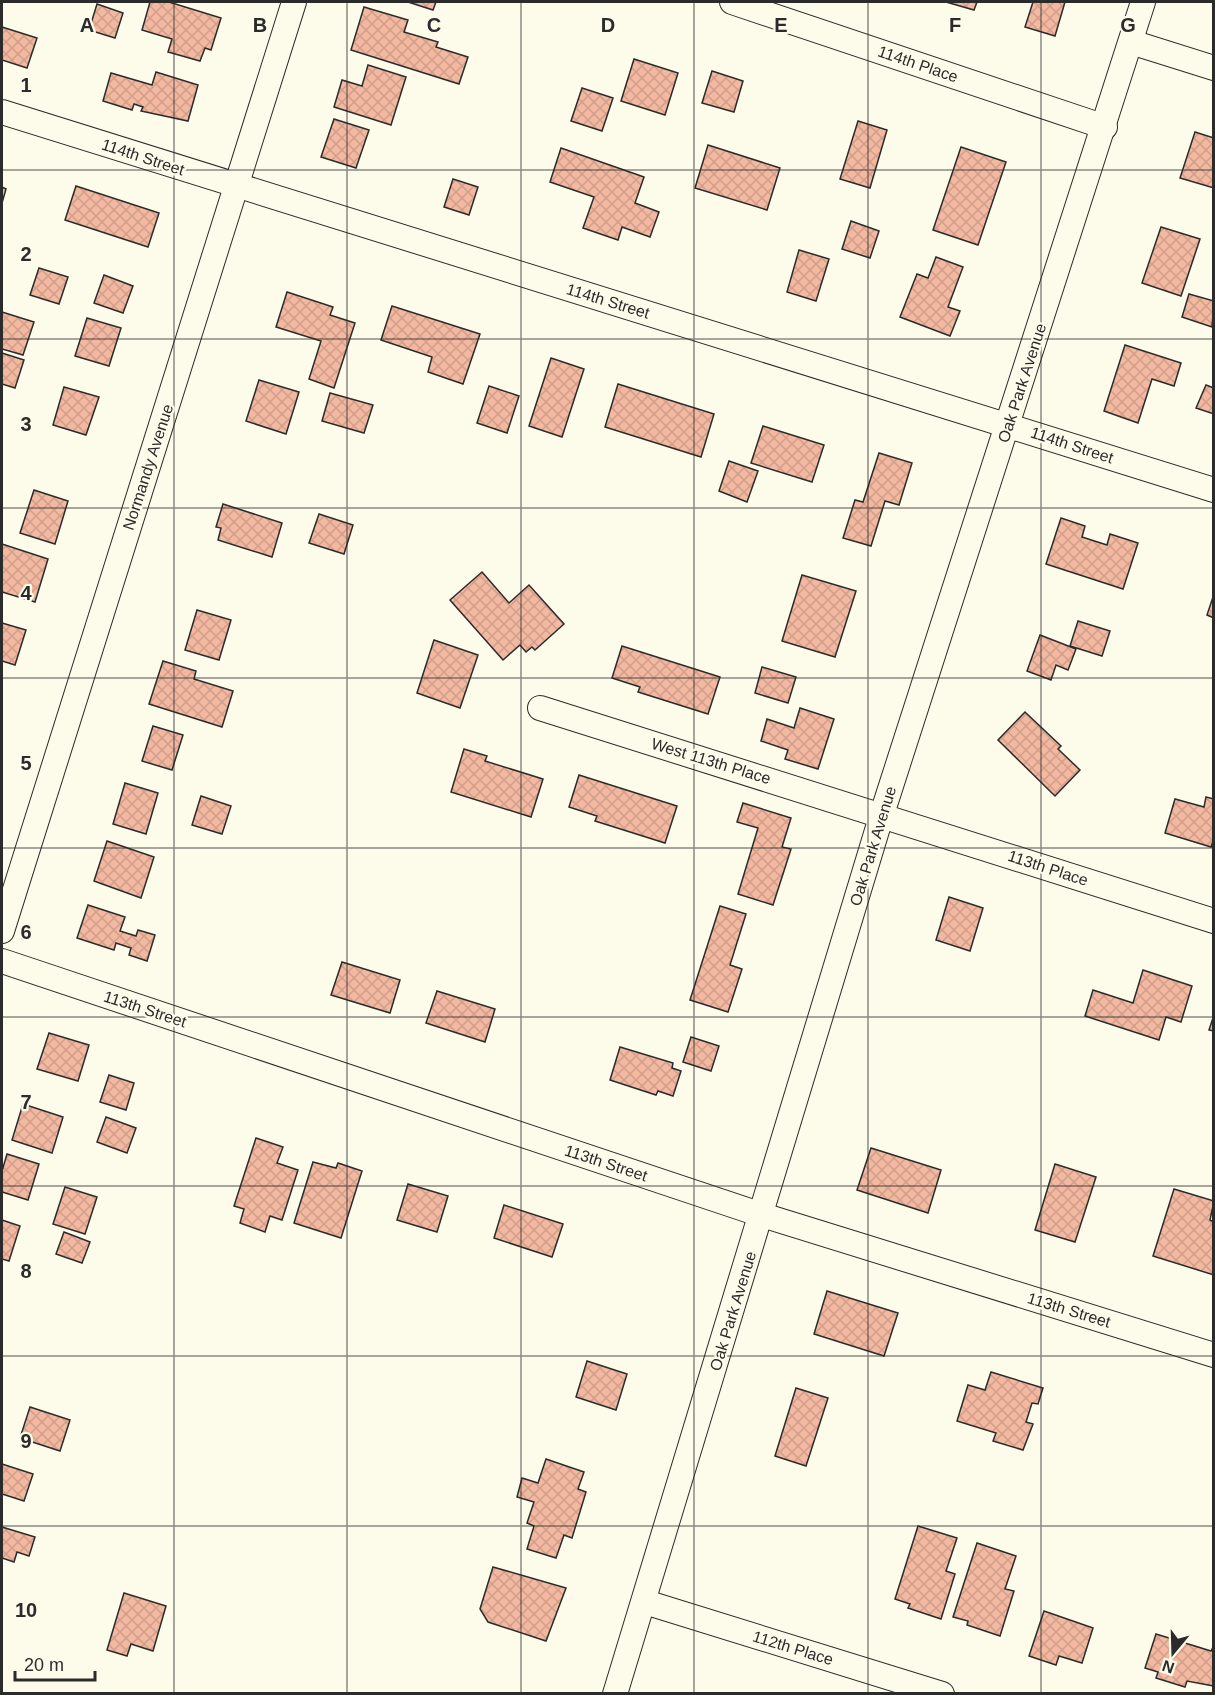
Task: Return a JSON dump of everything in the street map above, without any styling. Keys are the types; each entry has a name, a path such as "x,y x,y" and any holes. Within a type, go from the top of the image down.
{"street":[{"name":"Normandy Avenue","path":"2,931 294,2"},
{"name":"114th Place","path":"732,2 1105,127"},
{"name":"Oak Park Avenue","path":"615,1694 645,1602 882,814 1105,127 1143,2"},
{"path":"1131,42 1214,68"},
{"name":"114th Street","path":"2,112 1214,490"},
{"name":"West 113th Place","path":"540,708 882,814"},
{"name":"113th Place","path":"882,814 1214,921"},
{"name":"113th Street","path":"2,961 762,1215 1214,1355"},
{"name":"112th Place","path":"645,1602 942,1694"}],"building":[{"path":"150,2 169,2 221,18 211,50 205,48 200,61 168,52 172,39 142,30"},
{"path":"408,2 436,2 433,10"},
{"path":"946,2 977,2 974,10"},
{"path":"1033,2 1065,2 1055,36 1025,27"},
{"path":"97,4 123,13 115,38 89,30"},
{"path":"364,7 408,20 404,32 438,42 436,47 468,57 459,84 351,50"},
{"path":"2,27 37,38 27,68 2,60"},
{"path":"634,59 678,73 665,115 621,101"},
{"path":"368,65 406,77 391,125 334,107 342,80 362,86"},
{"path":"712,71 743,81 734,112 702,103"},
{"path":"156,72 198,85 188,121 141,111 143,107 134,104 132,110 103,101 111,73 152,85"},
{"path":"582,88 613,98 602,131 571,121"},
{"path":"334,119 369,130 356,168 321,157"},
{"path":"858,121 887,130 870,188 840,179"},
{"path":"1195,132 1214,138 1214,188 1180,178"},
{"path":"708,145 780,168 767,210 695,188"},
{"path":"961,147 1006,162 978,245 933,230"},
{"path":"561,148 644,177 635,203 659,212 650,237 622,227 618,240 583,228 594,197 550,182"},
{"path":"453,179 478,187 469,215 444,207"},
{"path":"76,186 159,213 148,247 65,220"},
{"path":"2,187 6,189 2,203"},
{"path":"851,221 879,231 870,258 842,249"},
{"path":"1161,227 1200,239 1181,296 1142,283"},
{"path":"799,250 829,259 816,301 787,292"},
{"path":"936,257 963,267 948,307 960,311 950,336 900,317 917,274 928,278"},
{"path":"39,268 68,277 59,304 30,295"},
{"path":"104,275 133,286 123,313 94,303"},
{"path":"287,292 333,307 330,315 355,323 334,388 309,379 321,341 276,327"},
{"path":"1189,294 1214,301 1212,327 1182,317"},
{"path":"392,306 480,334 463,384 428,372 432,357 381,340"},
{"path":"2,312 34,322 23,355 2,349"},
{"path":"87,318 121,328 109,366 75,356"},
{"path":"1125,345 1181,363 1174,386 1152,379 1138,423 1104,411"},
{"path":"2,353 24,360 15,388 2,384"},
{"path":"551,358 584,369 562,437 529,426"},
{"path":"259,380 299,392 286,434 246,421"},
{"path":"618,384 714,414 701,457 605,427"},
{"path":"1206,385 1214,388 1214,414 1196,408"},
{"path":"489,386 519,396 507,433 477,423"},
{"path":"64,387 99,397 86,435 53,425"},
{"path":"330,393 373,405 364,433 322,421"},
{"path":"763,426 824,445 812,482 751,463"},
{"path":"879,453 912,463 899,505 885,501 871,546 843,538 855,500 863,502"},
{"path":"729,461 758,471 747,502 719,491"},
{"path":"34,490 68,501 55,544 20,533"},
{"path":"223,504 282,523 272,557 218,540 221,528 216,527"},
{"path":"319,514 353,525 344,554 309,543"},
{"path":"1061,518 1085,526 1082,537 1107,545 1110,534 1138,543 1123,589 1046,564"},
{"path":"2,544 48,559 35,602 2,592"},
{"path":"482,572 509,603 529,585 564,624 535,650 532,647 526,652 520,645 503,660 450,600"},
{"path":"802,575 856,591 835,657 782,641"},
{"path":"1214,594 1214,618 1207,615"},
{"path":"197,610 231,620 219,660 185,650"},
{"path":"1078,621 1110,631 1102,656 1070,646"},
{"path":"2,623 26,630 15,665 2,661"},
{"path":"1040,635 1076,649 1068,670 1056,665 1051,680 1027,671"},
{"path":"434,640 478,655 460,708 417,693"},
{"path":"622,646 720,677 708,714 638,692 640,687 612,678"},
{"path":"163,661 196,671 194,679 233,691 222,727 149,704"},
{"path":"762,667 796,677 788,703 755,693"},
{"path":"800,708 834,719 818,769 785,759 788,750 761,741 767,719 794,728"},
{"path":"1025,712 1061,746 1058,749 1080,770 1055,796 998,740"},
{"path":"153,726 183,735 172,770 142,761"},
{"path":"464,749 487,756 485,761 543,779 531,817 451,792"},
{"path":"579,775 677,806 665,843 595,821 597,816 569,807"},
{"path":"125,783 158,793 146,834 113,824"},
{"path":"201,796 231,806 222,834 192,825"},
{"path":"1206,797 1214,799 1214,838 1211,847 1165,833 1175,799 1204,807"},
{"path":"743,803 791,818 782,847 791,849 773,905 738,894 758,828 737,822"},
{"path":"107,841 154,857 141,898 94,881"},
{"path":"949,897 983,908 970,951 936,940"},
{"path":"88,905 125,917 120,931 136,936 138,930 155,935 147,961 129,955 131,948 116,943 114,950 77,938"},
{"path":"720,906 746,914 730,965 742,969 728,1012 690,1000"},
{"path":"342,962 400,980 390,1013 331,995"},
{"path":"1143,970 1192,986 1181,1022 1166,1017 1159,1040 1085,1016 1093,990 1133,1003"},
{"path":"437,991 495,1009 485,1042 426,1023"},
{"path":"1214,1015 1214,1031 1209,1030"},
{"path":"49,1033 89,1045 78,1081 37,1069"},
{"path":"691,1037 719,1046 711,1071 683,1062"},
{"path":"620,1047 673,1063 672,1068 681,1071 673,1096 658,1091 656,1095 610,1080"},
{"path":"109,1075 134,1083 126,1110 100,1102"},
{"path":"23,1104 63,1117 52,1153 12,1140"},
{"path":"106,1117 136,1128 127,1153 97,1142"},
{"path":"256,1138 283,1147 277,1163 298,1170 282,1220 270,1216 265,1232 240,1223 244,1209 234,1206"},
{"path":"871,1148 941,1170 928,1213 857,1190"},
{"path":"7,1154 39,1164 28,1200 2,1192 2,1171"},
{"path":"313,1162 336,1168 338,1163 362,1171 341,1238 294,1223"},
{"path":"1055,1164 1096,1177 1075,1242 1035,1230"},
{"path":"408,1184 448,1196 437,1232 397,1220"},
{"path":"65,1187 97,1197 85,1234 53,1224"},
{"path":"1174,1189 1214,1201 1210,1220 1214,1222 1214,1275 1153,1256"},
{"path":"504,1205 563,1224 552,1257 494,1238"},
{"path":"2,1220 20,1226 9,1261 2,1259"},
{"path":"64,1232 90,1242 82,1263 56,1254"},
{"path":"827,1291 898,1313 884,1356 814,1334"},
{"path":"587,1361 627,1374 616,1410 576,1397"},
{"path":"991,1372 1043,1388 1038,1404 1032,1403 1026,1422 1033,1424 1023,1450 993,1441 996,1433 957,1421 968,1385 985,1390"},
{"path":"796,1388 828,1398 806,1466 775,1456"},
{"path":"30,1407 70,1420 60,1451 20,1438"},
{"path":"546,1459 584,1472 578,1489 586,1492 572,1538 564,1535 556,1558 527,1549 534,1526 527,1523 534,1502 517,1497 522,1478 538,1483"},
{"path":"2,1464 33,1474 24,1501 2,1494"},
{"path":"918,1526 957,1538 946,1571 955,1574 941,1619 908,1608 910,1604 895,1599"},
{"path":"2,1527 35,1537 29,1556 17,1552 14,1562 2,1558"},
{"path":"977,1543 1016,1556 1005,1589 1014,1591 1000,1636 967,1625 968,1621 953,1617"},
{"path":"493,1567 566,1588 546,1641 488,1622 480,1609"},
{"path":"124,1593 166,1606 153,1651 131,1644 127,1656 107,1650"},
{"path":"1044,1611 1093,1628 1082,1663 1059,1656 1056,1665 1029,1656"},
{"path":"1156,1634 1211,1651 1214,1645 1214,1686 1187,1681 1185,1687 1156,1678 1158,1672 1145,1668"}]}
